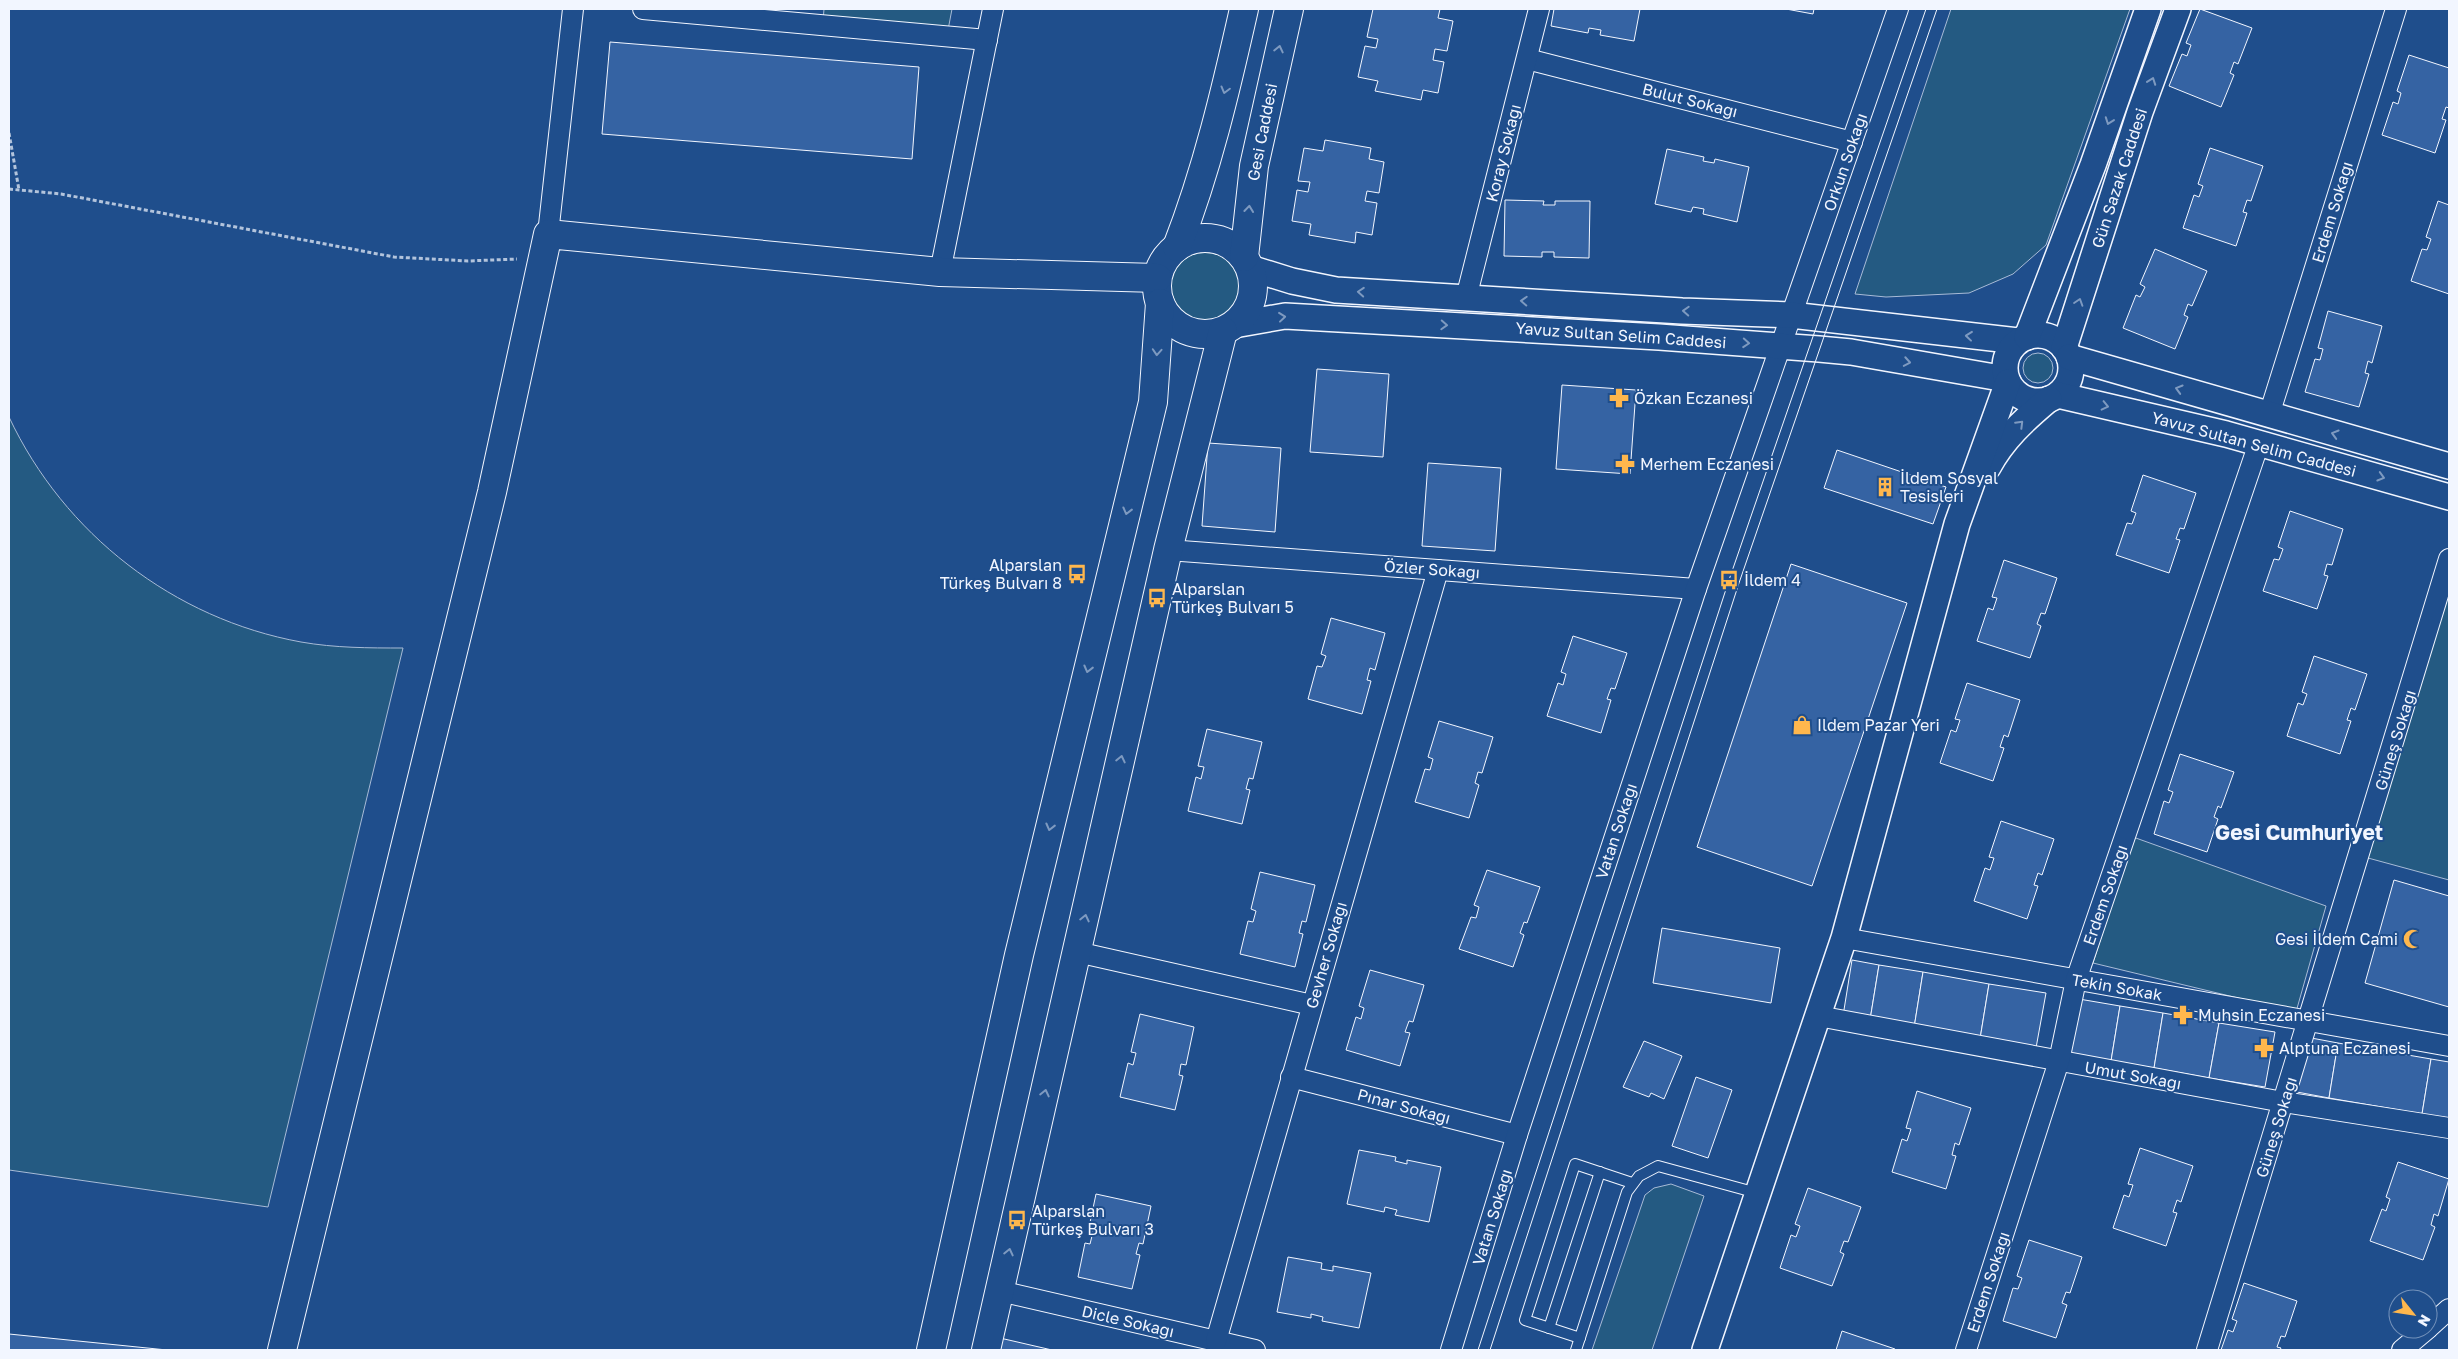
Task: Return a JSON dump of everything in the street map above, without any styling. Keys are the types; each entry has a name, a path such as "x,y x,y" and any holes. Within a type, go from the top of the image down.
{"main road":[{"path":"931,1350 1019,955 1153,402 1159,291 1164,261 1177,247 1196,199 1228,79 1244,9"},
{"name":"Gesi Caddesi","path":"1247,263 1254,166 1289,9"},
{"path":"986,1350 1168,550 1228,328 1249,305 1253,293 1247,263 1236,248 1225,241 1213,238 1200,238 1177,247"},
{"path":"282,1350 490,502 545,245 940,272 1159,291"},
{"path":"1159,291 1166,314 1186,330 1198,334 1228,328"}],"street":[{"path":"545,245 573,9"},
{"path":"643,9 833,17 987,40"},
{"path":"940,272 993,9"},
{"name":"Koray Sokağı","path":"1466,298 1539,9"},
{"name":"Orkun Sokağı","path":"1790,315 1898,9"},
{"name":"Gün Sazak Caddesi","path":"2022,339 2093,165 2148,9"},
{"name":"Gün Sazak Caddesi","path":"2067,353 2140,112 2178,9"},
{"name":"Erdem Sokağı","path":"2269,415 2396,9"},
{"name":"Bulut Sokağı","path":"1527,59 1852,142"},
{"name":"Yavuz Sultan Selim Caddesi","path":"1247,263 1292,281 1336,290 1790,315 2022,339"},
{"name":"Vatan Sokağı","path":"1451,1350 1517,1135 1696,589 1790,315"},
{"name":"Yavuz Sultan Selim Caddesi","path":"1228,328 1285,316 1649,336 1851,352 2007,381"},
{"path":"1957,524 1996,451 2019,424 2053,397 2070,378 2067,353 2048,336 2037,335 2022,339 2006,358 2004,369 2007,381 2018,395 2028,400 2053,397"},
{"name":"Yavuz Sultan Selim Caddesi","path":"2067,353 2269,415 2449,466"},
{"path":"1705,1350 1844,938 1957,524 2007,381"},
{"name":"Yavuz Sultan Selim Caddesi","path":"2053,397 2259,443 2449,497"},
{"name":"Erdem Sokağı","path":"1966,1350 2059,1061 2076,980 2259,443"},
{"name":"Özler Sokağı","path":"1168,550 1696,589"},
{"name":"Güneş Sokağı","path":"2207,1350 2309,1022 2449,559"},
{"name":"Gevher Sokağı","path":"1216,1341 1438,570"},
{"name":"Tekin Sokak","path":"1844,938 2449,1046"},
{"path":"1077,952 1312,1005"},
{"name":"Umut Sokağı","path":"1818,1016 2283,1102 2449,1128"},
{"name":"Pınar Sokağı","path":"1291,1077 1517,1135"},
{"name":"Dicle Sokağı","path":"1000,1291 1255,1350"},
{"path":"2438,1318 2449,1309"},
{"path":"2402,1350 2414,1339"}],"lane":[{"path":"1580,1338 1525,1320 1575,1164 1632,1182"},
{"path":"1576,1350 1627,1192 1632,1182 1648,1170 1658,1166 1758,1193"},
{"path":"1549,1328 1600,1172"}],"path":[{"path":"9,133 19,190"},
{"path":"9,189 61,194 394,257 468,261 545,245"}],"shaded area":[{"path":"824,9 952,9 948,30 823,21"},
{"path":"1951,9 2130,9 2046,245 2013,274 1969,293 1886,297 1855,294"},
{"path":"1205,252 1218,255 1229,262 1236,273 1239,286 1236,299 1229,310 1218,317 1205,320 1192,317 1181,310 1174,299 1171,286 1174,273 1181,262 1192,255"},
{"path":"2038,353 2049,357 2053,368 2049,379 2038,383 2027,379 2023,368 2027,357"},
{"path":"9,417 32,459 60,498 92,534 128,565 167,592 210,614 254,631 301,642 339,647 403,648 268,1207 9,1170"},
{"path":"2449,564 2449,880 2357,855"},
{"path":"2133,837 2326,906 2296,1012 2093,963"},
{"path":"1671,1184 1704,1196 1652,1350 1592,1350 1645,1195 1654,1188"}],"building":[{"path":"1373,9 1440,9 1438,18 1453,21 1447,51 1435,49 1433,60 1444,62 1438,93 1423,90 1421,100 1375,91 1378,81 1358,77 1365,46 1376,48 1378,39 1367,37"},
{"path":"1554,9 1640,9 1634,41 1600,35 1601,30 1589,28 1588,33 1551,26"},
{"path":"1786,9 1814,9 1813,14"},
{"path":"2200,9 2252,28 2238,64 2234,62 2230,73 2234,75 2221,107 2169,86 2182,54 2187,56 2191,45 2186,43"},
{"path":"610,42 919,67 912,159 602,134"},
{"path":"2409,55 2449,68 2449,108 2446,107 2442,119 2446,120 2435,153 2382,135 2393,102 2398,104 2401,93 2397,91"},
{"path":"1325,140 1371,148 1369,159 1384,162 1379,193 1367,191 1365,201 1377,203 1372,235 1356,232 1355,243 1309,235 1311,224 1292,221 1297,190 1308,192 1310,182 1298,181 1304,148 1323,151"},
{"path":"2210,148 2263,166 2251,201 2247,200 2243,212 2247,213 2236,246 2183,228 2194,195 2199,197 2203,186 2198,184"},
{"path":"1667,149 1704,157 1703,161 1714,163 1715,159 1749,167 1737,222 1703,214 1704,209 1693,207 1691,212 1655,204"},
{"path":"1505,200 1544,201 1543,205 1555,205 1555,201 1590,201 1589,258 1554,257 1554,252 1542,252 1542,257 1504,256"},
{"path":"2438,201 2449,205 2449,294 2411,281 2422,249 2427,250 2431,239 2426,237"},
{"path":"2155,249 2207,271 2192,306 2188,304 2184,315 2188,317 2175,349 2123,328 2136,295 2140,297 2145,287 2140,284"},
{"path":"2328,311 2382,326 2372,363 2368,361 2365,373 2369,374 2359,407 2305,392 2315,359 2320,360 2323,349 2318,348"},
{"path":"1317,369 1389,374 1383,457 1310,452"},
{"path":"1562,385 1636,390 1630,474 1556,469"},
{"path":"1208,443 1281,448 1275,532 1202,526"},
{"name":"İldem Sosyal Tesisleri","path":"1837,450 1946,487 1933,524 1824,488"},
{"path":"1428,463 1501,468 1495,551 1422,546"},
{"path":"2143,475 2196,493 2184,529 2180,528 2176,539 2180,540 2169,573 2116,555 2127,523 2132,524 2136,513 2131,511"},
{"path":"2290,511 2343,529 2332,565 2327,564 2324,575 2328,576 2317,609 2263,591 2274,559 2279,560 2283,549 2278,547"},
{"path":"2004,560 2057,578 2045,614 2041,613 2037,624 2041,626 2030,658 1977,641 1988,608 1993,610 1997,598 1992,597"},
{"name":"Ildem Pazar Yeri","path":"1791,564 1907,603 1812,886 1697,847"},
{"path":"1331,618 1385,633 1375,670 1370,668 1367,680 1371,681 1362,714 1308,699 1317,666 1322,667 1326,656 1321,654"},
{"path":"1573,636 1627,653 1615,689 1611,688 1607,699 1611,700 1601,733 1547,716 1558,683 1563,685 1566,674 1561,672"},
{"path":"2314,656 2367,674 2355,710 2351,708 2347,720 2351,721 2340,754 2287,736 2298,703 2303,705 2307,694 2302,692"},
{"path":"1967,683 2020,700 2008,737 2004,735 2000,747 2004,748 1993,781 1940,763 1951,730 1956,732 1960,720 1955,719"},
{"path":"1439,721 1493,737 1482,773 1478,772 1475,783 1479,785 1469,818 1415,802 1425,769 1430,770 1433,759 1428,757"},
{"path":"1207,729 1262,742 1253,779 1249,778 1246,789 1250,790 1242,824 1188,811 1196,777 1201,779 1204,767 1198,766"},
{"path":"2180,754 2234,772 2221,808 2218,806 2214,817 2218,819 2207,852 2154,834 2164,801 2169,803 2173,792 2168,790"},
{"path":"2001,821 2054,839 2042,875 2038,873 2034,885 2038,886 2027,919 1974,901 1985,868 1990,870 1994,858 1989,857"},
{"path":"1487,870 1540,887 1527,923 1524,922 1520,933 1524,935 1513,967 1459,949 1471,917 1476,918 1479,907 1474,905"},
{"path":"1260,872 1315,885 1306,922 1302,921 1299,933 1303,934 1295,967 1240,954 1248,921 1253,922 1256,911 1251,909"},
{"name":"Gesi İldem Cami","path":"2394,880 2449,896 2449,1007 2365,983"},
{"path":"1662,928 1780,948 1771,1003 1653,983"},
{"path":"1852,960 1879,965 1870,1020 1843,1016"},
{"path":"1879,965 1923,972 1914,1028 1870,1020"},
{"path":"1370,970 1424,985 1413,1022 1409,1021 1405,1032 1410,1033 1400,1066 1346,1050 1356,1017 1361,1019 1364,1008 1359,1006"},
{"path":"1923,972 1989,984 1980,1039 1914,1028"},
{"path":"1989,984 2046,993 2036,1048 1980,1039"},
{"path":"2079,999 2120,1006 2111,1061 2070,1054"},
{"path":"2120,1006 2163,1013 2154,1068 2111,1061"},
{"path":"2163,1013 2219,1023 2209,1078 2154,1068"},
{"path":"1140,1014 1194,1027 1186,1065 1181,1064 1179,1075 1183,1076 1175,1110 1120,1097 1128,1063 1133,1065 1136,1053 1131,1052"},
{"path":"2219,1023 2275,1032 2265,1087 2209,1078"},
{"path":"2306,1037 2338,1043 2329,1098 2297,1092"},
{"path":"1644,1041 1682,1056 1664,1099 1651,1093 1649,1097 1623,1087"},
{"path":"2338,1043 2431,1059 2422,1114 2329,1098"},
{"path":"2431,1059 2449,1062 2449,1118 2422,1114"},
{"path":"1696,1077 1732,1090 1708,1158 1672,1146"},
{"path":"1917,1091 1971,1108 1959,1145 1955,1143 1952,1155 1956,1156 1946,1189 1892,1172 1902,1139 1907,1141 1911,1129 1906,1128"},
{"path":"2140,1148 2193,1166 2181,1202 2177,1200 2173,1212 2177,1213 2166,1246 2113,1228 2124,1195 2129,1197 2133,1185 2128,1184"},
{"path":"1359,1150 1396,1157 1395,1161 1407,1164 1407,1160 1441,1167 1429,1222 1395,1215 1397,1210 1385,1207 1384,1212 1347,1204"},
{"path":"2398,1162 2449,1179 2438,1216 2434,1214 2431,1225 2435,1227 2423,1260 2370,1241 2382,1209 2386,1211 2390,1199 2386,1197"},
{"path":"1808,1188 1861,1207 1848,1242 1844,1241 1840,1252 1844,1254 1832,1286 1780,1268 1791,1235 1796,1237 1800,1226 1795,1224"},
{"path":"1096,1194 1151,1206 1143,1244 1139,1243 1136,1254 1140,1255 1132,1289 1078,1277 1085,1243 1090,1244 1093,1232 1088,1232"},
{"path":"2029,1240 2082,1257 2070,1293 2066,1292 2062,1303 2067,1305 2056,1338 2003,1321 2013,1288 2018,1289 2022,1278 2017,1276"},
{"path":"1288,1257 1322,1263 1321,1269 1333,1271 1333,1266 1371,1273 1359,1328 1322,1321 1323,1317 1311,1314 1311,1318 1277,1312"},
{"path":"2244,1283 2297,1301 2285,1337 2281,1336 2277,1347 2281,1348 2280,1350 2221,1350 2228,1330 2233,1332 2237,1321 2232,1319"},
{"path":"1842,1331 1895,1349 1895,1350 1836,1350"},
{"path":"9,1334 167,1350 9,1350"},
{"path":"1000,1338 1052,1350 997,1350"}],"tram line":[{"path":"1478,1350 1729,580 1926,9"},
{"path":"1490,1350 1739,583 1937,9"}],"place":[{"name":"Özkan Eczanesi","path":"1619,398"},
{"name":"Merhem Eczanesi","path":"1625,464"},
{"name":"İldem Sosyal Tesisleri","path":"1885,487"},
{"name":"Alparslan Türkeş Bulvarı 8","path":"1077,574"},
{"name":"İldem 4","path":"1729,580"},
{"name":"Alparslan Türkeş Bulvarı 5","path":"1157,598"},
{"name":"Ildem Pazar Yeri","path":"1802,725"},
{"name":"Gesi İldem Cami","path":"2413,939"},
{"name":"Muhsin Eczanesi","path":"2183,1015"},
{"name":"Alptuna Eczanesi","path":"2264,1048"},
{"name":"Alparslan Türkeş Bulvarı 3","path":"1017,1220"}],"district":[{"name":"Gesi Cumhuriyet","path":"2299,833"}]}
